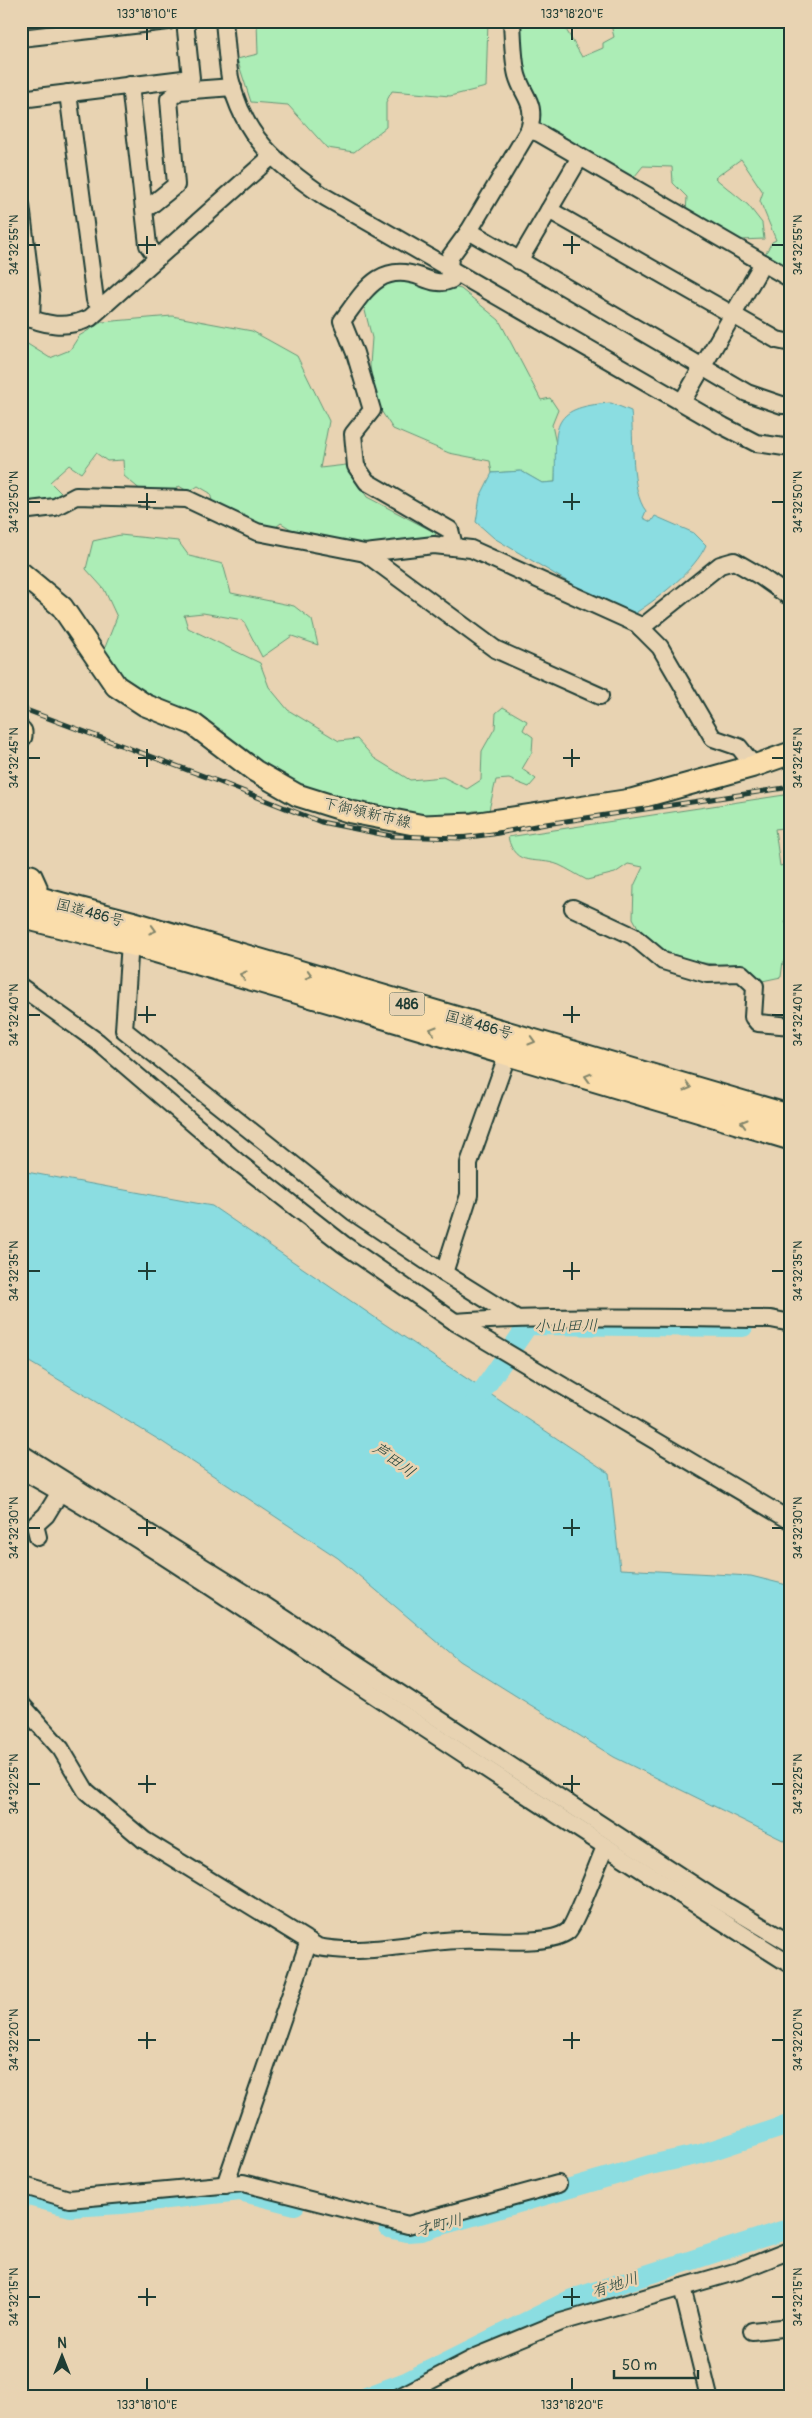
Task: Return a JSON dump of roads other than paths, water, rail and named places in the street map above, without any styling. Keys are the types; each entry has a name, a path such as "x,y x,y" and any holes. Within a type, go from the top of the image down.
{"highway":[{"name":"国道486号","path":"27,907 130,942 791,1137"},
{"name":"国道486号","path":"27,907 302,973 791,1118"}],"main road":[{"name":"下御領新市線","path":"21,573 62,607 116,686 145,705 193,724 255,771 297,796 351,812 424,826 473,824 631,800 754,766 791,753"},
{"path":"21,874 31,876 36,886 27,907"}],"street":[{"path":"21,38 62,27 168,21"},
{"path":"21,99 190,78 185,21"},
{"path":"224,21 233,87 240,108 256,139 271,157 325,197 682,402 756,443 791,448"},
{"path":"454,546 450,530 366,482 356,466 353,434 372,410 355,353 342,321 370,283 390,273 404,271 433,282 444,283 451,280 450,257 469,231 529,130 531,123 530,100 517,76 512,21"},
{"path":"130,86 148,245 157,258"},
{"path":"144,206 150,206 176,185 169,99 180,91 233,87"},
{"path":"68,93 96,300 102,307"},
{"path":"529,130 580,157 791,279"},
{"path":"21,205 32,295 26,317 57,326 75,325 90,318 271,157"},
{"path":"519,260 580,157"},
{"path":"548,210 777,340 791,343"},
{"path":"469,231 747,394 782,405 791,405"},
{"path":"682,402 763,263"},
{"path":"21,511 55,507 76,496 186,498 257,532 365,553 434,545 471,549 637,624 660,647 713,738 739,747 754,766"},
{"path":"365,553 495,649 600,696"},
{"path":"641,628 720,565 734,561 787,595 791,595"},
{"path":"573,908 633,936 663,961 707,974 741,973 755,986 753,1017 758,1023 791,1026"},
{"path":"130,942 124,1030 353,1212 444,1273 516,1318"},
{"path":"21,987 98,1042 239,1163 313,1221 455,1322 791,1521"},
{"path":"444,1273 469,1195 469,1163 508,1053"},
{"path":"455,1322 516,1318 772,1319 791,1323"},
{"path":"21,1453 264,1605 709,1895 791,1944"},
{"path":"21,1470 60,1492 215,1590 605,1848 791,1965"},
{"path":"38,1536 35,1525 46,1515 60,1492"},
{"path":"21,1704 61,1749 86,1791 144,1840 318,1947 339,1951 372,1950 459,1940 553,1940 569,1930 605,1848"},
{"path":"225,2185 309,1942"},
{"path":"21,2185 69,2199 243,2183 408,2225 558,2184"},
{"path":"398,2397 476,2357 561,2322 738,2271 791,2250"},
{"path":"682,2287 709,2397"},
{"path":"752,2331 791,2327"}],"water":[{"path":"611,403 631,411 635,478 637,491 646,511 643,518 651,522 655,516 694,533 706,545 694,564 666,591 637,612 636,617 627,617 494,538 476,522 480,497 492,473 521,471 542,483 555,482 555,448 559,424 565,416 575,410 590,405"},
{"name":"芦田川","path":"21,1171 212,1206 383,1323 609,1473 620,1569 751,1576 791,1586 791,1844 614,1757 460,1661 338,1558 161,1441 21,1357"}],"waterway":[{"name":"小山田川","path":"468,1412 528,1325 743,1327"},
{"name":"才町川","path":"389,2228 407,2232 421,2231 650,2165 701,2154 791,2124"},
{"name":"才町川","path":"21,2194 71,2207 121,2204 240,2191 295,2205"},
{"name":"有地川","path":"366,2397 408,2381 572,2299 791,2228"}],"railway":[{"path":"21,708 321,822 391,836 461,838 791,787"}]}
